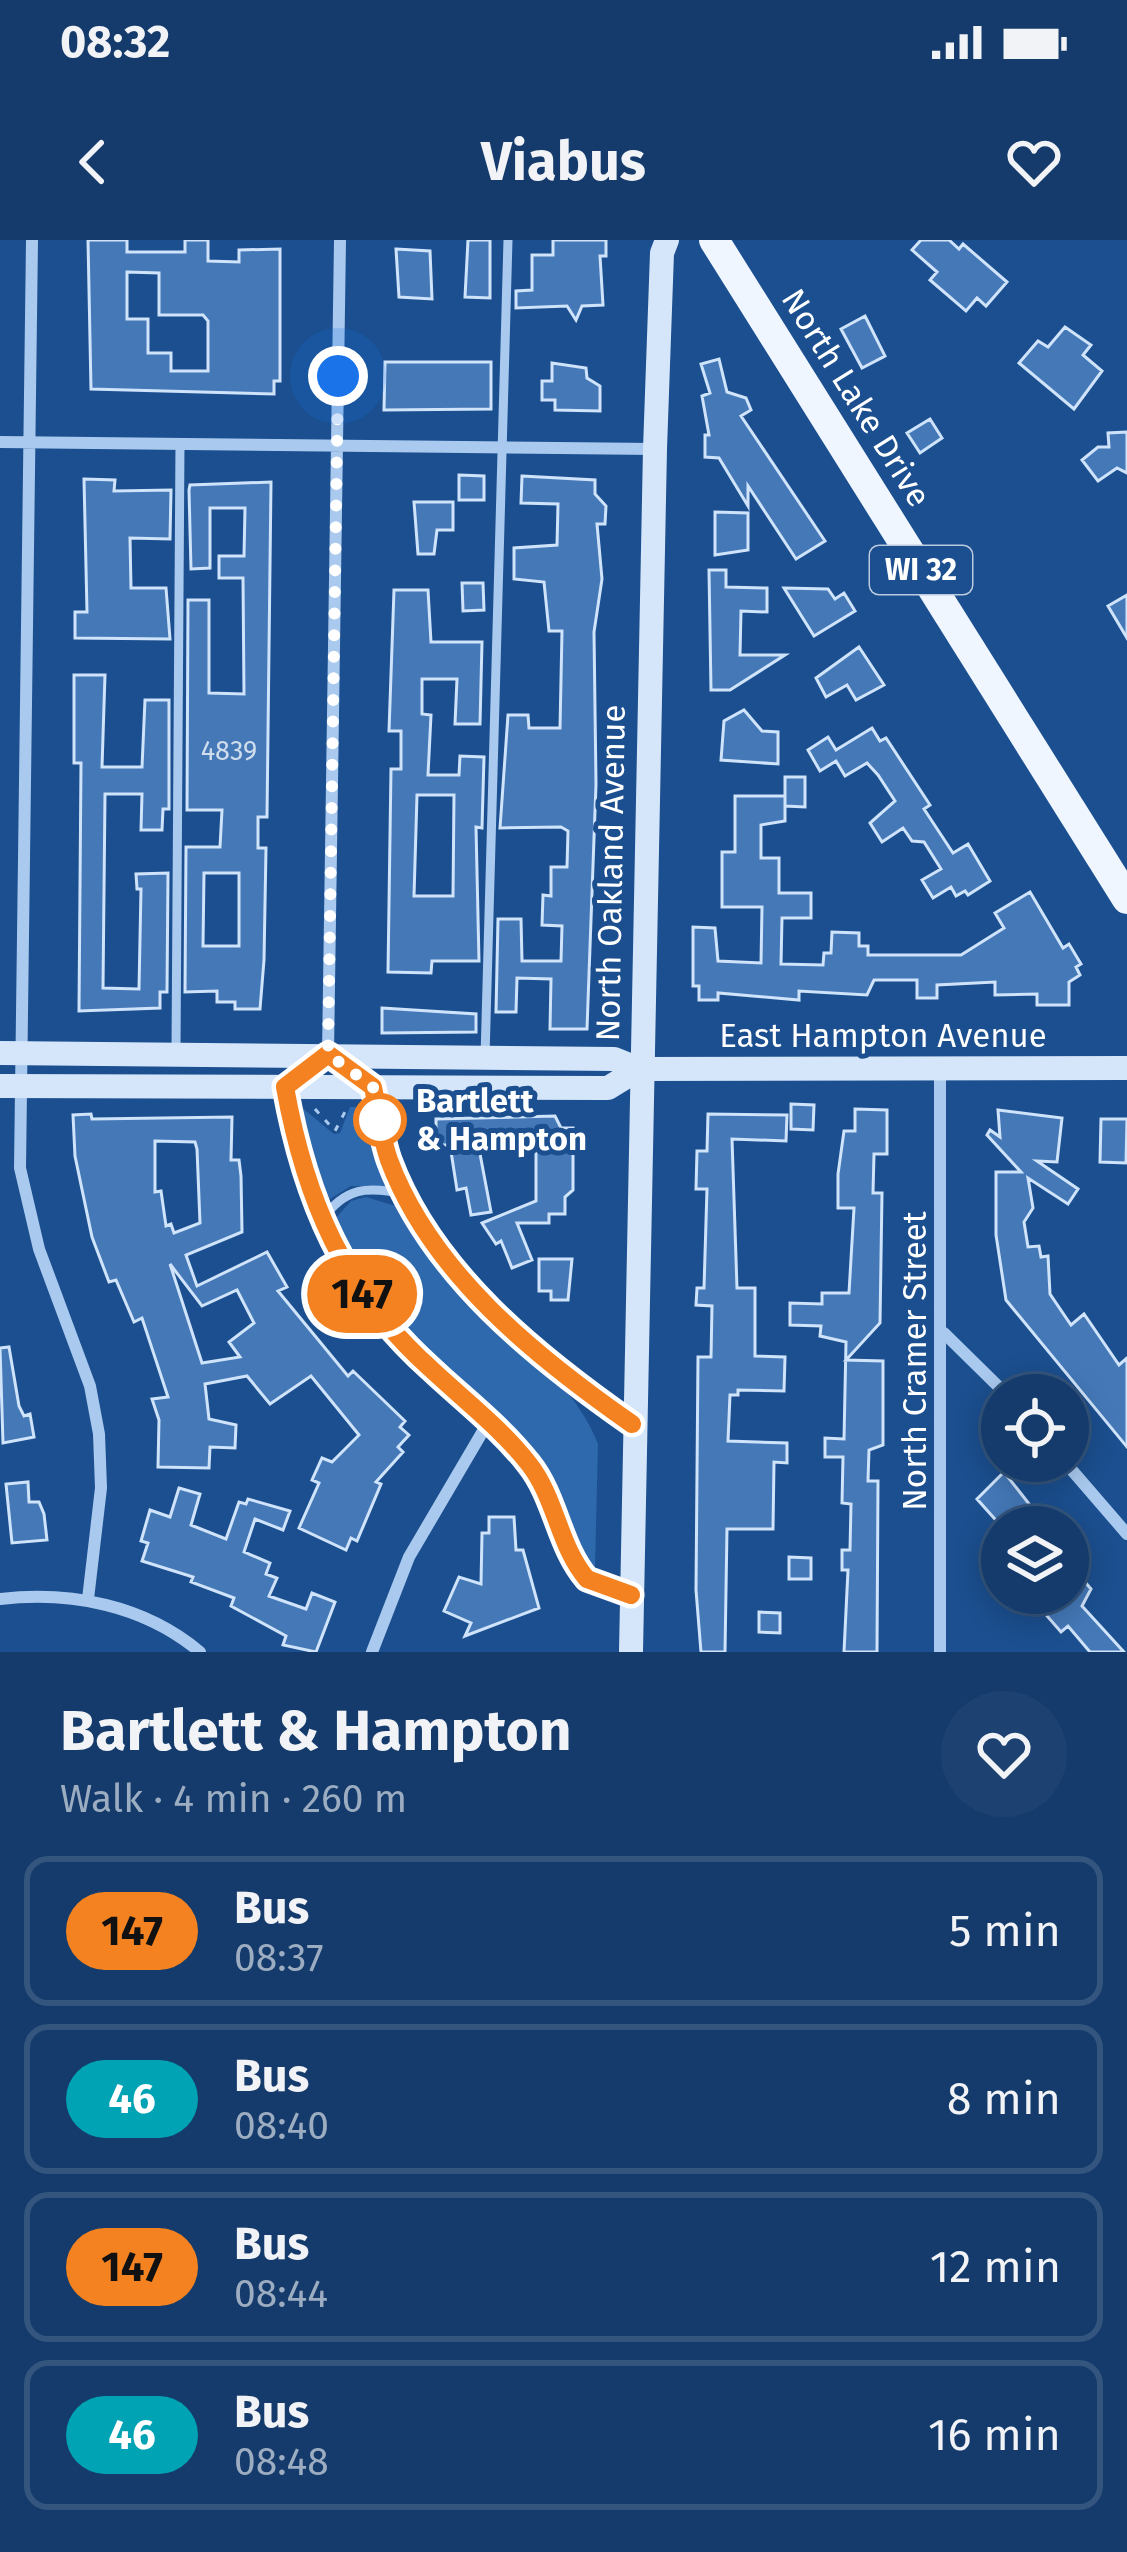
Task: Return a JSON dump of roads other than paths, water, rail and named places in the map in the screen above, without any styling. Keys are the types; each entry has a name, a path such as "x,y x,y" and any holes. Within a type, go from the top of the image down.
{"main road":[{"name":"North Oakland Avenue","path":"631,1652 655,448 667,240"},
{"name":"North Lake Drive","path":"715,240 1127,899"},
{"path":"11,1053 614,1059 640,1069"},
{"name":"East Hampton Avenue","path":"640,1069 1127,1068"},
{"path":"11,1086 608,1088 640,1069"}],"street":[{"path":"32,240 11,1086 20,1168 61,1317 90,1386 99,1434 101,1488 88,1599"},
{"path":"328,1054 340,240"},
{"path":"0,442 655,448"},
{"path":"328,1054 373,1087 388,1158 442,1256 570,1381 632,1424"},
{"path":"328,1054 285,1087 298,1159 321,1221 370,1307 427,1366 490,1419 533,1468 577,1567 587,1579 631,1595"},
{"name":"North Cramer Street","path":"940,1069 944,1333 940,1652"},
{"path":"944,1333 986,1374"},
{"path":"371,1652 409,1557 490,1419"},
{"path":"1082,1482 1127,1534"},
{"path":"0,1599 39,1594 88,1599 140,1615 200,1652"}],"lane":[{"path":"485,1057 508,240"},
{"path":"176,1053 180,443"},
{"path":"321,1221 336,1200 357,1190 405,1194"}],"place":[{"name":"Bartlett & Hampton","path":"380,1120"}]}
